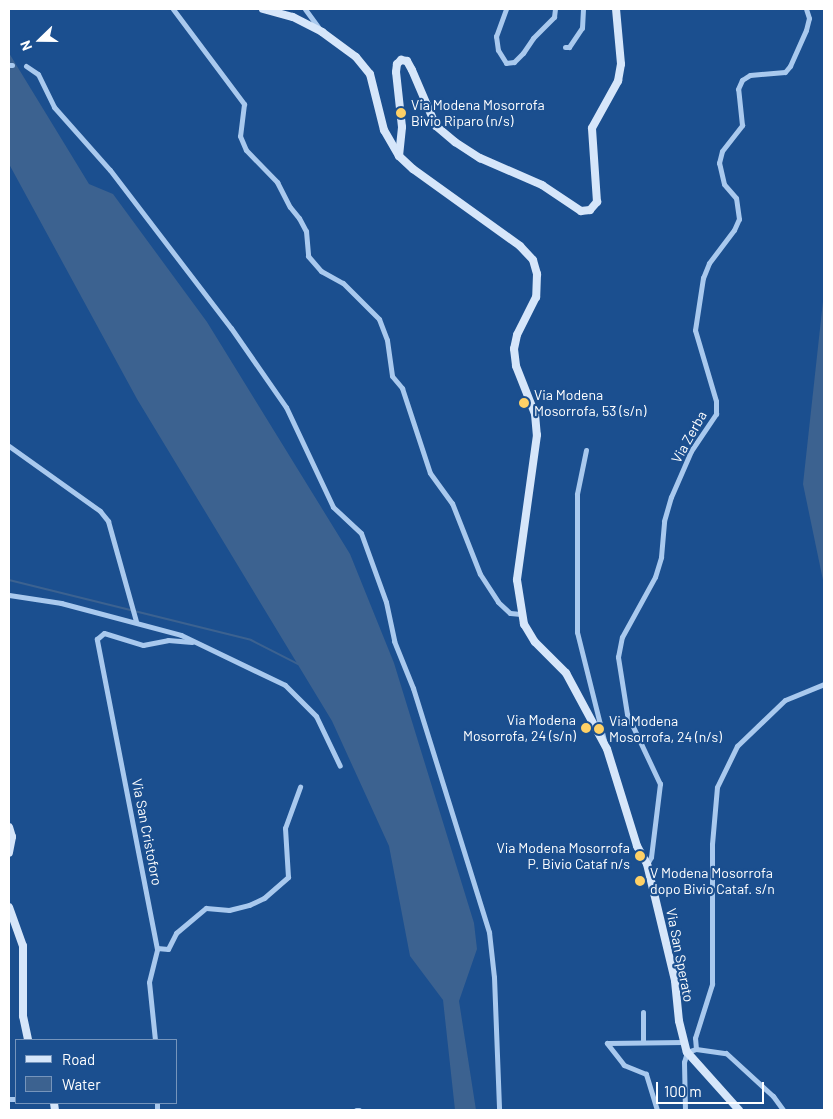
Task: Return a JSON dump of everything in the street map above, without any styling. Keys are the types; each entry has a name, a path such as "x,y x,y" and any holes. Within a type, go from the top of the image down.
{"street":[{"path":"173,9 244,104 240,136 246,150 277,182 290,207 300,218 306,232 308,256 321,271 343,283 379,318 387,340 392,376 402,388 430,473 452,503 480,574 498,602 510,613 521,614"},
{"name":"Via San Sperato","path":"263,9 293,17 322,32 356,57 370,74 384,130 399,156 412,169 520,246 533,260 537,274 536,297 517,335 514,349 516,366 535,414 537,435 517,580 521,614 535,642 566,673 607,748 637,846 647,864 675,981 687,1052"},
{"path":"305,9 322,32"},
{"path":"506,9 496,36 498,50 506,63 514,62 523,54 533,38 554,17 555,9"},
{"path":"565,47 569,47 582,28 583,9"},
{"path":"399,156 402,127 396,72 397,64 401,60 407,61 436,126 455,142 480,158 542,185 582,210 590,210 597,202 592,128 618,81 621,64 616,9"},
{"name":"Via Zerba","path":"647,864 652,857 660,784 627,714 618,657 622,637 655,577 661,557 664,521 671,497 691,451 716,414 716,401 695,330 703,278 709,263 734,230 739,219 736,198 724,184 719,163 722,151 742,125 738,89 742,80 750,75 785,72 790,66 806,30 809,18 806,9"},
{"path":"26,66 38,74 54,107 110,170 230,328 286,407 333,507 361,533 386,602 394,641 414,688 489,932 494,977 498,1110"},
{"path":"9,446 100,510 108,521 135,618"},
{"path":"586,450 577,494 576,632 607,748"},
{"path":"9,595 135,618 181,635 296,693 316,716 340,766"},
{"name":"Via San Cristoforo","path":"155,1039 149,982 157,948 98,647 99,635 104,632 142,645 168,640 192,642"},
{"path":"696,1048 695,1038 712,984 712,844 717,787 737,746 784,700 824,684"},
{"path":"157,948 168,949 176,933 206,908 229,910 249,906 264,898 288,877 285,828 300,787"},
{"path":"9,827 12,836 9,853"},
{"path":"9,907 23,946 23,1016 28,1039"},
{"path":"643,1012 643,1042"},
{"path":"657,1110 646,1074 624,1065 607,1042 684,1042"},
{"path":"685,1110 684,1062 687,1052 696,1048 726,1053 773,1096 783,1110"},
{"path":"687,1052 739,1110"}],"water":[{"path":"9,53 89,184 113,194 207,322 350,554 394,663 474,923 477,949 459,1001 476,1110 455,1110 443,1000 410,956 389,846 332,721 137,399 9,164"},
{"path":"824,292 824,585 803,484"}],"waterway":[{"path":"9,580 251,640 298,664"}],"place":[{"name":"Via Modena Mosorrofa Bivio Riparo (n/s)","path":"401,113"},
{"name":"Via Modena Mosorrofa, 53 (s/n)","path":"524,403"},
{"name":"Via Modena Mosorrofa, 24 (s/n)","path":"586,728"},
{"name":"Via Modena Mosorrofa, 24 (n/s)","path":"599,729"},
{"name":"Via Modena Mosorrofa P. Bivio Cataf n/s","path":"640,856"},
{"name":"V Modena Mosorrofa dopo Bivio Cataf. s/n","path":"640,881"}]}
